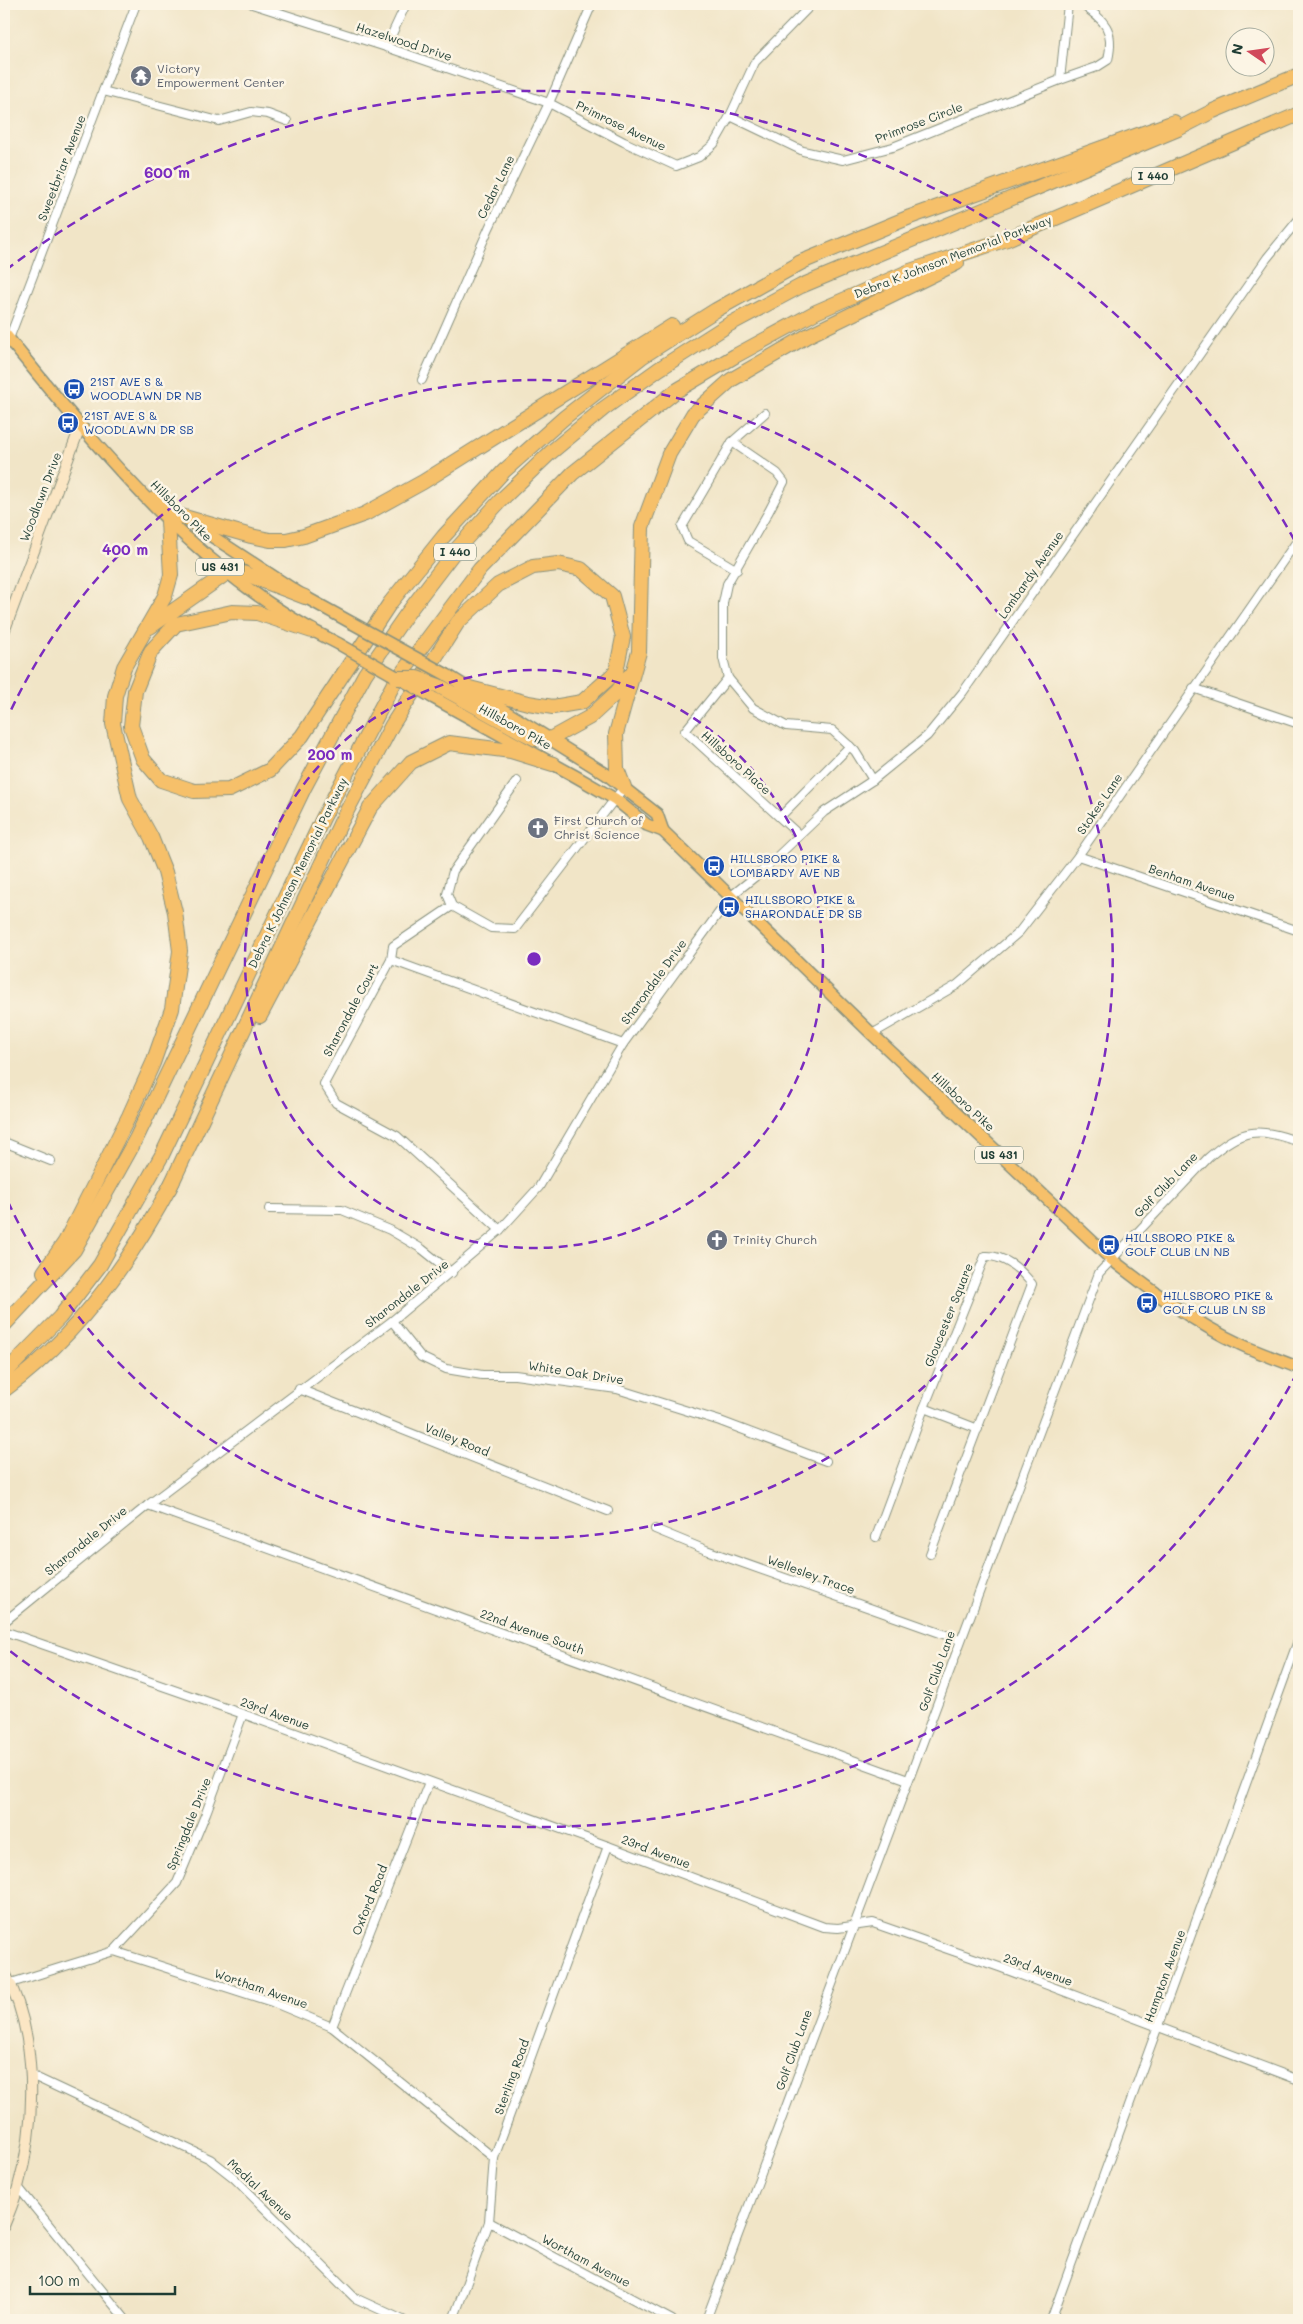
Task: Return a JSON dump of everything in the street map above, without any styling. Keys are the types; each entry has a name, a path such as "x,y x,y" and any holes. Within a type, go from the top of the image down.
{"highway":[{"name":"I 440","path":"9,1321 74,1250 131,1148 304,788 365,674 406,615 442,568 500,501 550,453 603,409 659,369 728,325 801,286 1178,129 1213,111 1299,76"},
{"path":"9,1321 69,1233 129,1116 153,1063 172,1009 180,951 175,912 165,872 151,837 130,799 113,724 115,696 124,666 164,596 171,575 175,519 270,540 286,540 304,536 370,512 446,468 695,312 806,260 910,217 1174,122 1213,111"},
{"name":"Debra K Johnson Memorial Parkway","path":"4,1374 60,1317 100,1265 162,1154 206,1066 323,818 393,685 480,569 573,473 676,391 816,312 910,271 1007,238 1299,114"},
{"path":"624,787 617,768 616,734 640,652 642,526 669,454 693,414 731,380 807,336 1007,238"},
{"path":"312,631 257,613 232,612 210,615 176,624 151,651 135,691 131,726 142,759 161,780 194,791 229,790 270,770 302,736 390,603 444,536 504,471 565,417 642,356 716,310 806,260"},
{"path":"169,1189 341,822 392,725 458,622 498,585 533,567 558,564 581,569 612,596 623,637 616,672 582,702 553,706 528,703 462,686"},
{"path":"147,628 227,573 244,573 305,597"},
{"path":"397,678 417,678 439,686 524,734 536,739 550,739 590,717 617,692 634,669"},
{"path":"4,1390 29,1372 81,1321 120,1269 169,1189 370,808 411,762 449,743 511,751 553,764"}],"main road":[{"name":"US 431","path":"6,336 80,426"},
{"name":"Hillsboro Pike","path":"80,426 138,489 175,519 227,573 312,631 339,644 397,678"},
{"name":"Woodlawn Drive","path":"4,632 80,426"},
{"name":"Hillsboro Pike","path":"175,519 352,623 439,686 553,764 615,799 647,825 663,831 872,1034 1111,1259 1152,1292 1195,1320 1242,1345 1299,1368"},
{"name":"Hillsboro Pike","path":"439,686 462,686 550,739 624,787 657,814 663,831"},
{"path":"4,1971 11,1983 24,2028 31,2075 29,2132 18,2187 4,2226"}],"street":[{"name":"Sweetbriar Avenue","path":"6,336 136,4"},
{"name":"Hazelwood Drive","path":"252,4 386,47 549,103"},
{"path":"386,47 406,4"},
{"name":"Cedar Lane","path":"422,380 489,228 549,103 592,4"},
{"name":"Primrose Avenue","path":"549,103 624,142 676,166 699,156 714,144 730,116 755,62 812,4"},
{"path":"1060,80 1068,4"},
{"name":"Primrose Circle","path":"730,116 803,151 843,160 893,148 1060,80 1097,67 1108,60 1112,43 1104,20 1081,4"},
{"path":"103,91 219,121 251,112 268,114 287,121"},
{"name":"Lombardy Avenue","path":"731,896 761,872 798,834 824,812 873,780 928,736 964,692 1267,258 1299,219"},
{"path":"737,570 688,541 682,527 732,442 765,413"},
{"path":"732,442 777,473 784,482 737,570 727,584 723,603 722,658 728,678 753,708 786,726 832,730 850,746 873,780"},
{"name":"Stokes Lane","path":"872,1034 957,985 1019,932 1078,856 1299,538"},
{"name":"Hillsboro Place","path":"728,678 685,730 798,834"},
{"path":"1193,688 1299,724"},
{"path":"782,819 850,746"},
{"path":"516,781 452,870 448,894 452,906 491,928 515,929 624,787"},
{"name":"Benham Avenue","path":"1078,856 1299,931"},
{"name":"Sharondale Drive","path":"4,1622 148,1505 392,1321 452,1273 500,1230 539,1187 622,1044 731,896"},
{"path":"391,960 393,946 452,906"},
{"name":"Sharondale Court","path":"500,1230 397,1136 336,1103 324,1084 391,960 622,1044"},
{"name":"Golf Club Lane","path":"706,2320 1098,1272 1208,1158 1224,1144 1242,1134 1262,1132 1299,1142"},
{"path":"4,1142 51,1161"},
{"path":"269,1209 342,1210 390,1230 422,1249 452,1273"},
{"name":"Gloucester Square","path":"876,1538 924,1408 985,1256 999,1258 1021,1270 1032,1284 930,1554"},
{"name":"White Oak Drive","path":"392,1321 422,1357 446,1368 482,1374 515,1375 617,1389 720,1422 826,1461"},
{"name":"Valley Road","path":"299,1390 608,1511"},
{"path":"924,1408 978,1429"},
{"name":"22nd Avenue South","path":"148,1505 908,1780"},
{"name":"Wellesley Trace","path":"655,1529 706,1550 960,1640"},
{"name":"23rd Avenue","path":"4,1631 243,1714 608,1846 824,1927 838,1928 873,1923 1159,2026 1299,2080"},
{"name":"Hampton Avenue","path":"1051,2320 1299,1638"},
{"name":"Springdale Drive","path":"114,1951 176,1883 200,1829 243,1714"},
{"name":"Oxford Road","path":"332,2027 429,1782"},
{"name":"Sterling Road","path":"453,2320 489,2222 494,2158 608,1846"},
{"path":"11,1983 114,1951"},
{"name":"Wortham Avenue","path":"114,1951 272,2002 332,2027 494,2158"},
{"name":"Medial Avenue","path":"31,2075 210,2159 233,2177 355,2298 402,2320"},
{"path":"18,2187 126,2320"},
{"name":"Wortham Avenue","path":"489,2222 672,2320"}],"place":[{"name":"Victory Empowerment Center","path":"141,76"},
{"name":"21ST AVE S & WOODLAWN DR NB","path":"74,389"},
{"name":"21ST AVE S & WOODLAWN DR SB","path":"68,423"},
{"name":"First Church of Christ Science","path":"538,828"},
{"name":"HILLSBORO PIKE & LOMBARDY AVE NB","path":"714,866"},
{"name":"HILLSBORO PIKE & SHARONDALE DR SB","path":"729,907"},
{"name":"Trinity Church","path":"717,1240"},
{"name":"HILLSBORO PIKE & GOLF CLUB LN NB","path":"1109,1245"},
{"name":"HILLSBORO PIKE & GOLF CLUB LN SB","path":"1147,1303"}]}
